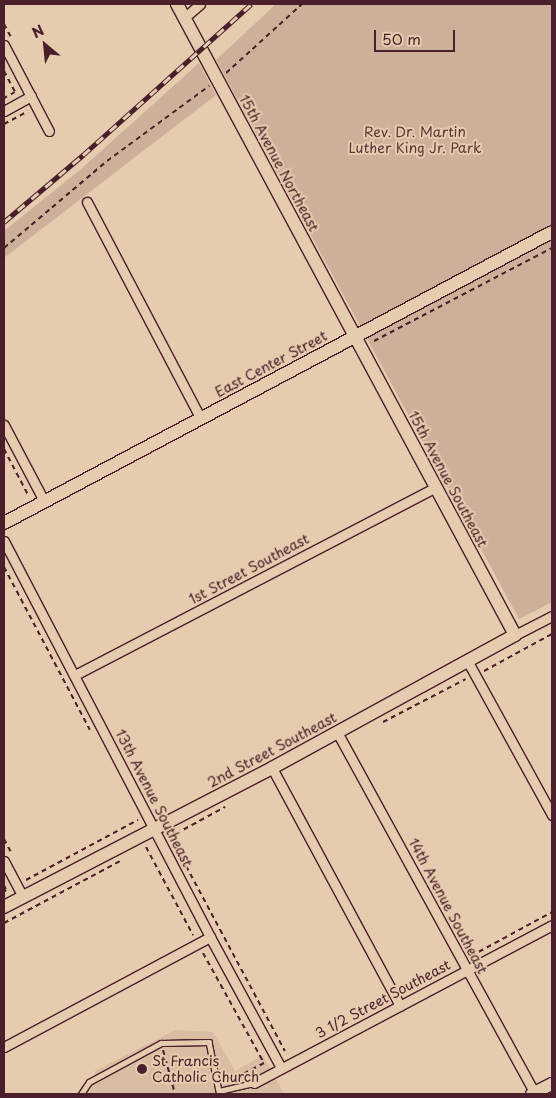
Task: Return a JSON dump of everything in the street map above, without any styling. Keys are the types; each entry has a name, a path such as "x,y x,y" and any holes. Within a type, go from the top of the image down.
{"street":[{"name":"15th Avenue Northeast","path":"177,4 354,337"},
{"path":"184,18 200,4"},
{"path":"4,44 49,131"},
{"path":"4,111 31,96"},
{"path":"87,202 201,419"},
{"name":"East Center Street","path":"4,522 552,232"},
{"name":"15th Avenue Southeast","path":"354,337 516,635"},
{"path":"4,425 44,501"},
{"name":"1st Street Southeast","path":"76,675 436,487"},
{"name":"13th Avenue Southeast","path":"4,541 76,675 208,933 281,1068"},
{"name":"2nd Street Southeast","path":"4,907 272,768 552,616"},
{"path":"468,662 552,815"},
{"name":"14th Avenue Southeast","path":"337,732 533,1094"},
{"path":"272,768 400,1006"},
{"path":"4,861 23,897"},
{"name":"3 1/2 Street Southeast","path":"254,1083 552,925"},
{"path":"4,1047 208,933"},
{"path":"533,1094 552,1084"}],"lane":[{"path":"81,1094 89,1082 161,1043 209,1042 220,1091 254,1083"}],"path":[{"path":"4,248 107,161 163,121 191,97 218,81 302,4"},
{"path":"4,70 15,92 4,98"},
{"path":"4,124 36,106"},
{"path":"374,342 552,248"},
{"path":"4,449 28,496"},
{"path":"4,567 92,733"},
{"path":"512,656 552,634"},
{"path":"25,881 138,820"},
{"path":"4,839 12,856"},
{"path":"139,851 147,847 194,936 208,933 217,924"},
{"path":"4,923 122,860"},
{"path":"4,885 6,890 4,892"},
{"path":"471,956 552,912"},
{"path":"203,952 264,1063 230,1082"},
{"path":"161,1043 175,1094"}],"shaded area":[{"path":"175,1030 213,1032 235,1071 263,1055 284,1094 74,1094 95,1083 95,1071"}],"green space":[{"name":"Rev. Dr. Martin Luther King Jr. Park","path":"276,4 552,4 552,602 519,619 216,60"},
{"path":"199,63 216,95 4,258 4,231 81,169"}],"railway":[{"path":"4,222 83,155 251,4"}],"place":[{"name":"St Francis Catholic Church","path":"142,1069"}]}
